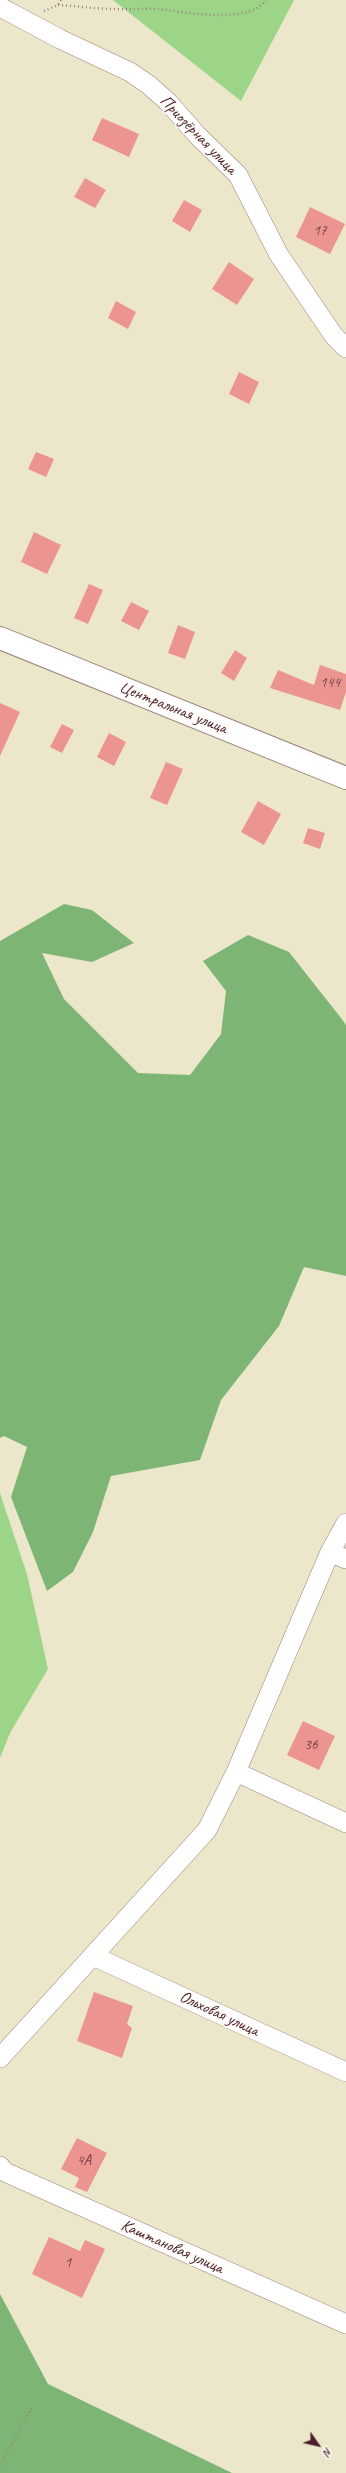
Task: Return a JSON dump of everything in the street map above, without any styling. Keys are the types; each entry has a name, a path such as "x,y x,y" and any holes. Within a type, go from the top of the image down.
{"street":[{"name":"Приозёрная улица","path":"0,7 60,39 130,72 149,85 168,102 197,135 238,175 279,255 334,336 346,348"},
{"name":"Центральная улица","path":"0,638 346,778"},
{"path":"0,2058 207,1830 338,1556 346,1523"},
{"path":"236,1772 346,1822"},
{"name":"Ольховая улица","path":"93,1956 346,2072"},
{"name":"Каштановая улица","path":"0,2166 13,2176 346,2324"}],"path":[{"path":"58,5 158,9 200,15 235,14 264,4 266,0"},
{"path":"0,2465 32,2407"}],"green space":[{"path":"113,0 294,0 241,101"},
{"path":"64,904 92,910 134,943 92,962 42,953 64,999 138,1073 190,1075 221,1034 226,991 203,961 248,935 289,952 341,1018 346,1025 346,1276 304,1267 279,1326 221,1400 200,1460 111,1476 93,1532 73,1572 47,1591 11,1497 27,1447 4,1436 0,1438 0,941"},
{"path":"0,1493 27,1574 48,1669 10,1733 0,1758"},
{"path":"0,2294 48,2384 232,2473 0,2473"}],"building":[{"path":"102,118 139,134 129,157 92,140"},
{"path":"85,178 106,190 95,208 74,197"},
{"path":"184,200 202,210 190,232 172,221"},
{"path":"310,207 345,224 330,254 296,237"},
{"path":"229,262 254,279 237,305 212,289"},
{"path":"116,301 136,312 128,329 108,318"},
{"path":"239,372 259,382 249,404 229,394"},
{"path":"36,452 54,459 46,477 28,469"},
{"path":"34,532 61,545 47,574 21,562"},
{"path":"89,584 103,590 88,624 74,618"},
{"path":"131,602 149,611 139,630 121,621"},
{"path":"178,625 195,632 185,659 168,653"},
{"path":"235,650 247,658 234,681 221,673"},
{"path":"320,665 346,674 346,692 340,710 270,688 278,670 314,685"},
{"path":"0,703 20,712 0,756"},
{"path":"62,724 74,730 62,753 50,747"},
{"path":"109,733 126,742 114,766 97,757"},
{"path":"166,762 183,769 167,805 150,798"},
{"path":"258,801 281,814 264,845 241,832"},
{"path":"308,828 325,833 320,849 303,843"},
{"path":"303,1721 335,1736 319,1770 287,1755"},
{"path":"94,1992 133,2006 127,2024 132,2028 122,2058 77,2041"},
{"path":"77,2138 107,2153 87,2192 75,2187 79,2178 61,2169"},
{"path":"49,2237 80,2251 85,2240 105,2249 82,2298 32,2274"}]}
